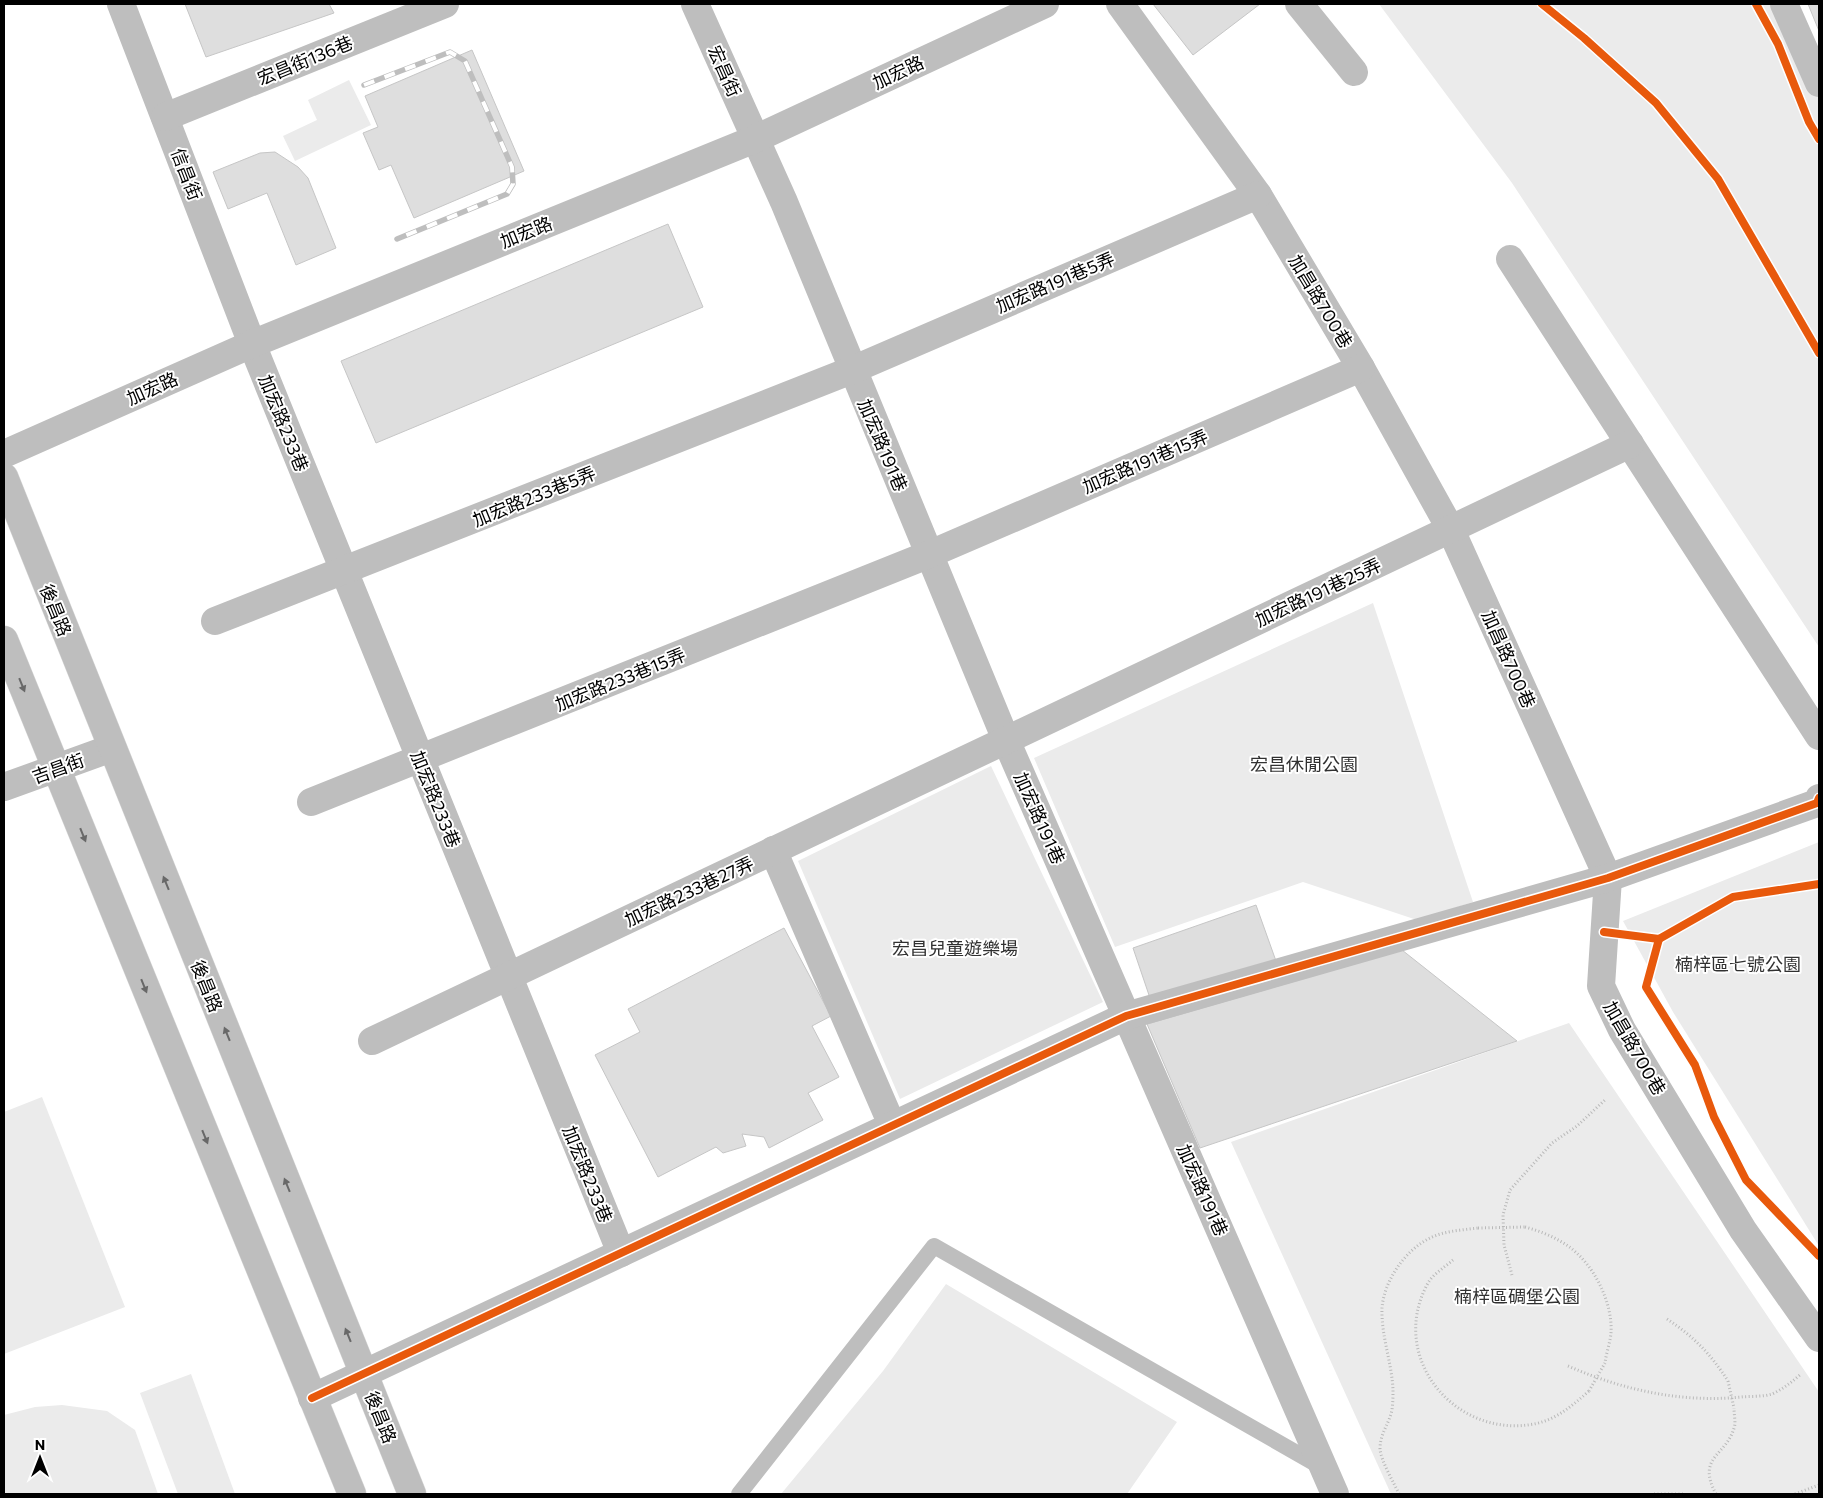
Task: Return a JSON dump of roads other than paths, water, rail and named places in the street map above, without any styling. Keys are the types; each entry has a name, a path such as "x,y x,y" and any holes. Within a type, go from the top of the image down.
{"street":[{"name":"信昌街","path":"122,4 252,344"},
{"name":"宏昌街136巷","path":"165,117 445,4"},
{"name":"宏昌街","path":"695,4 755,139"},
{"name":"加宏路","path":"4,454 252,344 755,139 1045,4"},
{"name":"加昌路700巷","path":"1120,4 1258,195 1361,368 1451,530 1608,878 1601,986 1622,1030 1743,1230 1819,1338"},
{"path":"1299,4 1354,72"},
{"path":"1784,4 1819,83"},
{"name":"加宏路191巷","path":"755,139 784,202 1006,740 1335,1494"},
{"name":"加宏路191巷5弄","path":"852,370 1258,195"},
{"path":"1510,259 1819,736"},
{"name":"加宏路233巷","path":"252,344 620,1253"},
{"name":"加宏路191巷15弄","path":"930,554 1361,368"},
{"name":"加宏路233巷5弄","path":"215,621 344,572 852,370"},
{"name":"加宏路191巷25弄","path":"1006,740 1630,444"},
{"name":"後昌路","path":"4,476 412,1494"},
{"name":"加宏路233巷15弄","path":"311,802 930,554"},
{"path":"4,640 352,1494"},
{"name":"加宏路233巷27弄","path":"372,1041 1006,740"},
{"name":"吉昌街","path":"4,787 112,748"},
{"path":"312,1398 1126,1016 1608,878 1817,803 1819,798"},
{"path":"773,850 892,1125"}],"lane":[{"path":"739,1494 934,1246 1325,1469"}],"railway":[{"path":"364,85 450,52 465,61 512,167 513,184 507,194 397,239"}],"park label":[{"name":"宏昌休閒公園","path":"1304,764"},
{"name":"宏昌兒童遊樂場","path":"955,948"},
{"name":"楠梓區七號公園","path":"1738,964"},
{"name":"楠梓區碉堡公園","path":"1517,1296"}]}
